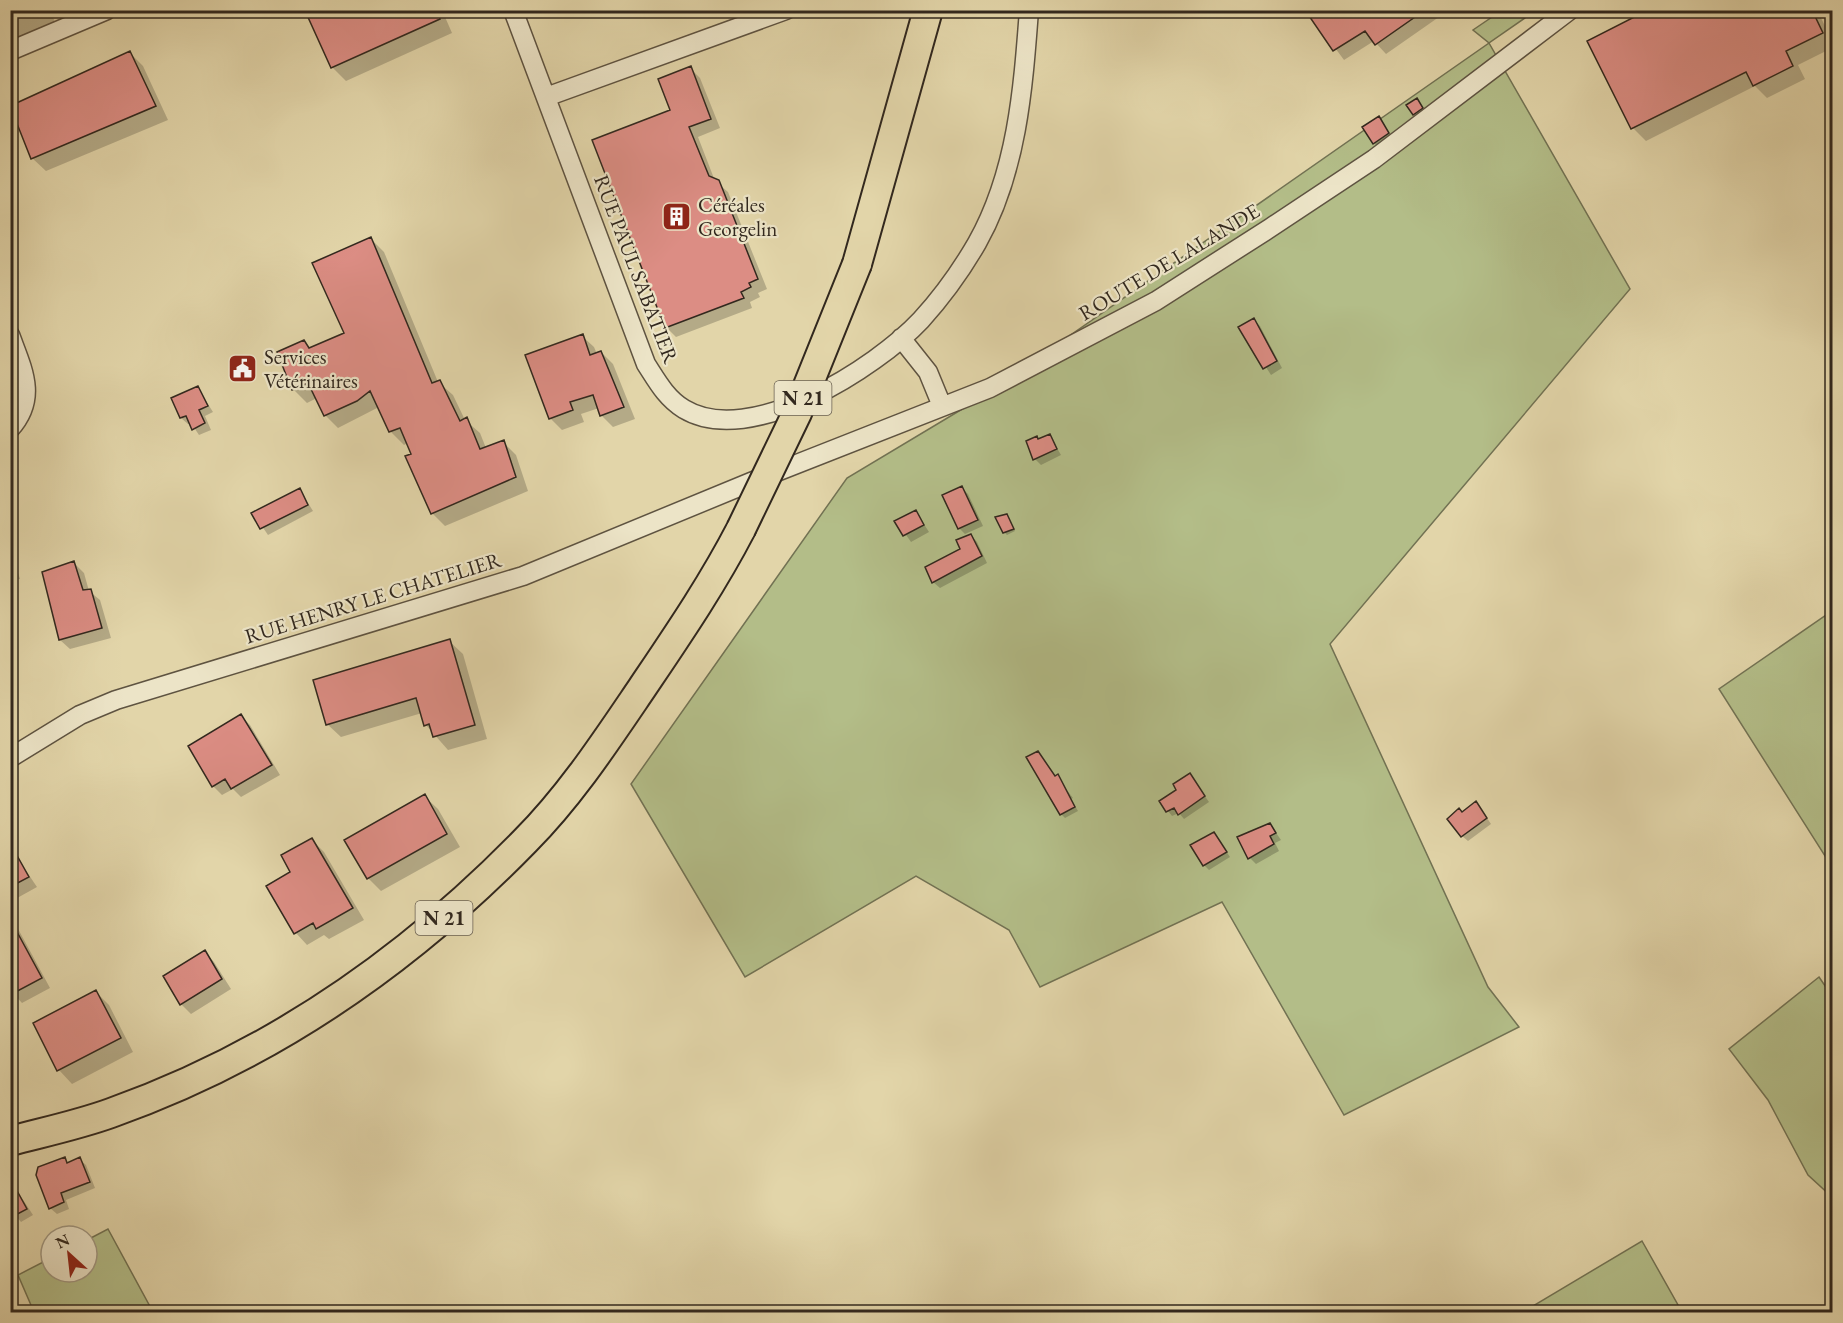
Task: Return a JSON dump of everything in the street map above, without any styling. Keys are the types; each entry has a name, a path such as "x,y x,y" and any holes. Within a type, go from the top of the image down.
{"main road":[{"name":"N 21","path":"10,1141 109,1114 188,1082 304,1022 415,944 526,840 592,761 691,616 741,529 797,413 857,264 928,10"}],"street":[{"path":"10,51 107,10"},
{"name":"RUE PAUL SABATIER","path":"513,10 646,364 660,387 685,409 696,414 730,420 767,415 830,386 901,338 932,306 977,242 1004,179 1017,131 1029,10"},
{"path":"546,97 786,10"},
{"name":"ROUTE DE LALANDE","path":"751,482 1036,366 1156,301 1374,159 1570,10"},
{"path":"10,336 27,388 26,405 10,429"},
{"path":"901,338 928,372 942,406"},
{"name":"RUE HENRY LE CHATELIER","path":"10,758 80,715 116,700 523,576 584,554 751,482"}],"green space":[{"path":"1501,11 1535,11 1489,43 1473,30"},
{"path":"1489,43 1630,289 1330,644 1488,987 1519,1027 1344,1115 1222,902 1040,987 1009,930 916,876 745,977 631,784 847,478 979,399"},
{"path":"1832,611 1832,867 1719,689"},
{"path":"1819,977 1832,996 1832,1197 1808,1175 1768,1100 1729,1049"},
{"path":"108,1229 153,1312 34,1312 18,1275 39,1264 39,1284 99,1284 99,1234"},
{"path":"1642,1241 1682,1312 1523,1312"}],"building":[{"path":"316,10 436,10 440,19 331,68 307,15"},
{"path":"1305,10 1425,10 1375,45 1365,31 1333,51"},
{"path":"1648,10 1812,10 1823,33 1786,51 1793,66 1753,86 1746,72 1631,129 1587,41"},
{"path":"130,51 156,106 31,159 10,106"},
{"name":"Céréales Georgelin","path":"691,66 711,119 689,127 709,176 719,180 758,279 749,283 751,287 741,292 744,298 665,328 592,140 670,110 658,79"},
{"path":"1417,98 1423,108 1413,115 1406,105"},
{"path":"1379,116 1389,133 1373,144 1362,127"},
{"path":"371,237 432,383 440,380 460,421 467,417 480,449 504,440 516,477 431,514 405,456 411,454 400,428 389,432 370,391 357,401 324,416 308,383 292,390 277,352 304,340 309,348 344,333 312,263"},
{"path":"1254,318 1277,361 1263,369 1238,327"},
{"path":"583,334 590,355 601,351 624,407 600,416 593,395 570,402 573,410 549,419 525,355"},
{"name":"Services Vétérinaires","path":"246,359 252,373 240,378 235,365"},
{"path":"198,386 208,406 199,410 205,423 192,430 186,416 180,418 171,398"},
{"path":"1050,434 1057,449 1033,460 1026,441"},
{"path":"962,486 978,520 958,529 942,495"},
{"path":"300,488 308,505 260,529 251,513"},
{"path":"916,510 924,525 903,536 894,521"},
{"path":"1007,514 1014,529 1003,533 995,517"},
{"path":"971,534 982,556 932,583 925,567 960,549 956,540"},
{"path":"74,561 83,590 91,589 102,628 59,640 42,572"},
{"path":"450,639 475,725 433,737 429,724 424,726 416,698 326,725 313,680"},
{"path":"241,714 272,765 231,789 225,779 212,787 188,746"},
{"path":"1038,751 1055,776 1058,774 1075,807 1060,815 1026,757"},
{"path":"1190,773 1205,796 1178,815 1174,808 1166,812 1159,801 1176,790 1173,784"},
{"path":"425,794 447,834 367,879 344,840"},
{"path":"1476,801 1487,818 1461,837 1447,819 1459,808 1462,812"},
{"path":"1270,823 1276,833 1270,836 1274,844 1248,859 1237,837"},
{"path":"1214,832 1227,852 1203,866 1190,845"},
{"path":"312,838 353,908 316,929 313,923 294,934 266,886 290,872 281,855"},
{"path":"10,843 29,877 10,887"},
{"path":"10,919 42,978 10,995"},
{"path":"205,950 222,979 180,1005 163,976"},
{"path":"96,990 121,1038 57,1071 33,1023"},
{"path":"65,1157 67,1163 80,1157 90,1182 61,1193 64,1202 49,1209 36,1175 38,1167"},
{"path":"10,1178 27,1209 10,1218"}],"place":[{"name":"Céréales Georgelin","path":"677,217"},
{"name":"Services Vétérinaires","path":"243,369"}]}
